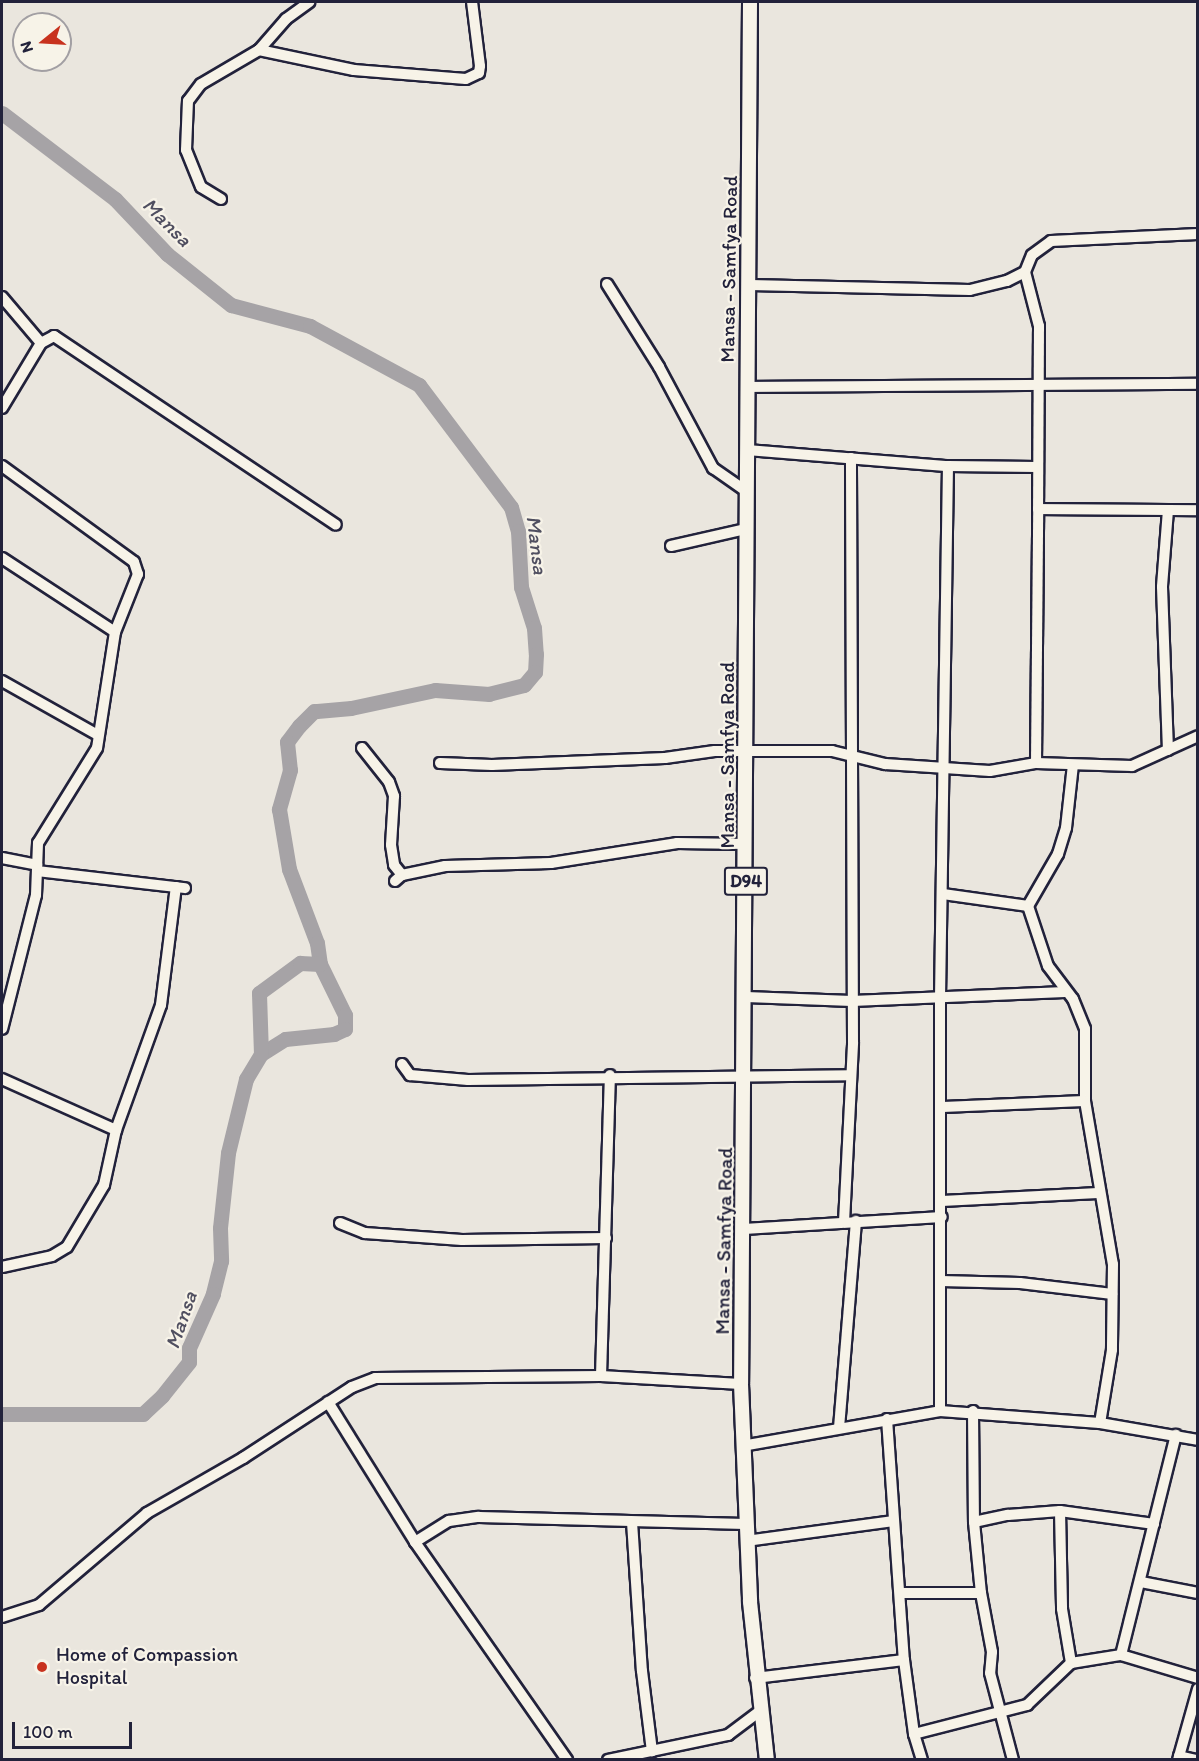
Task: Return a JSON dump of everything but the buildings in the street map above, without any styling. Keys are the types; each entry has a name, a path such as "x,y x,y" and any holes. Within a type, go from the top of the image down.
{"main road":[{"name":"Mansa - Samfya Road","path":"750,2 750,285 746,491 746,998 741,1384 745,1524 755,1678 767,1760"}],"street":[{"path":"222,199 201,187 186,150 188,101 201,84 259,50 286,19 309,2"},
{"path":"259,50 354,70 466,79 479,73 480,66 472,2"},
{"path":"1036,763 1038,509 1036,467 1039,326 1025,272 1032,255 1051,241 1197,234"},
{"path":"750,285 970,290 1007,281 1025,272"},
{"path":"607,284 659,367 713,468 746,491"},
{"path":"2,297 41,343"},
{"path":"2,408 41,343 54,336 336,525"},
{"path":"747,387 1197,384"},
{"path":"747,450 948,466 1036,467"},
{"path":"843,1222 852,1001 851,458"},
{"path":"2,466 134,562 138,574 115,632 93,759 42,834 36,895 2,1029"},
{"path":"940,1411 942,1107 940,998 948,466"},
{"path":"1038,509 1197,510"},
{"path":"1168,510 1162,586 1168,750"},
{"path":"671,546 746,529"},
{"path":"2,558 115,632"},
{"path":"2,681 98,735"},
{"path":"440,763 492,765 665,758 714,751 852,753 885,764 945,766 990,771 1036,763 1132,766 1197,736"},
{"path":"362,748 389,782 394,796 391,845 399,878 445,866 571,861 677,843 746,844"},
{"path":"1072,765 1066,828 1058,854 1028,906 1048,966 1065,992 1073,999 1085,1029 1085,1101 1098,1193 1109,1234 1112,1294 1112,1350 1100,1423"},
{"path":"2,858 37,868 181,888 161,1005 116,1130 104,1185 73,1240 52,1256 2,1267"},
{"path":"943,894 1028,906"},
{"path":"746,998 852,1001 1065,992"},
{"path":"402,1064 410,1075 435,1079 610,1075 850,1075"},
{"path":"601,1376 610,1075"},
{"path":"2,1079 116,1130"},
{"path":"942,1107 1085,1101"},
{"path":"942,1201 1098,1193"},
{"path":"744,1229 942,1217"},
{"path":"839,1428 856,1221"},
{"path":"340,1223 365,1233 440,1239 606,1238"},
{"path":"941,1281 1020,1283 1112,1294"},
{"path":"2,1617 39,1605 147,1513 243,1458 352,1387 394,1376 601,1376 741,1384"},
{"path":"328,1402 415,1542 567,1760"},
{"path":"742,1446 940,1411 973,1411 1100,1423 1197,1440"},
{"path":"973,1411 974,1522 981,1593 992,1652 990,1673 1013,1760"},
{"path":"887,1419 904,1660 914,1734 922,1760"},
{"path":"1121,1655 1176,1435"},
{"path":"974,1522 1008,1515 1060,1511 1154,1524"},
{"path":"1060,1511 1062,1609 1071,1664"},
{"path":"415,1542 460,1518 745,1524"},
{"path":"746,1541 894,1521"},
{"path":"632,1522 642,1671 652,1751"},
{"path":"1141,1582 1197,1593"},
{"path":"900,1593 981,1593"},
{"path":"914,1734 1000,1714 1033,1702 1071,1664 1121,1655 1197,1678"},
{"path":"755,1678 904,1660"},
{"path":"1196,1760 1178,1758 1197,1689"},
{"path":"608,1760 728,1735 760,1711"}],"waterway":[{"name":"Mansa","path":"2,113 115,199 167,254 231,305 310,326 419,385 511,507 518,531 521,587 534,628 536,654 535,672 524,685 489,694 435,690 351,708 314,711 287,742 290,770 279,809 289,869 317,943 320,964 345,1015 345,1029 334,1034 285,1039 261,1054 246,1079 228,1153 220,1228 221,1261 213,1294 189,1348 189,1362 162,1396 143,1414 2,1414"},
{"name":"Mansa","path":"261,1054 259,993 300,963 320,964"}],"place":[{"name":"Home of Compassion Hospital","path":"42,1667"}]}
